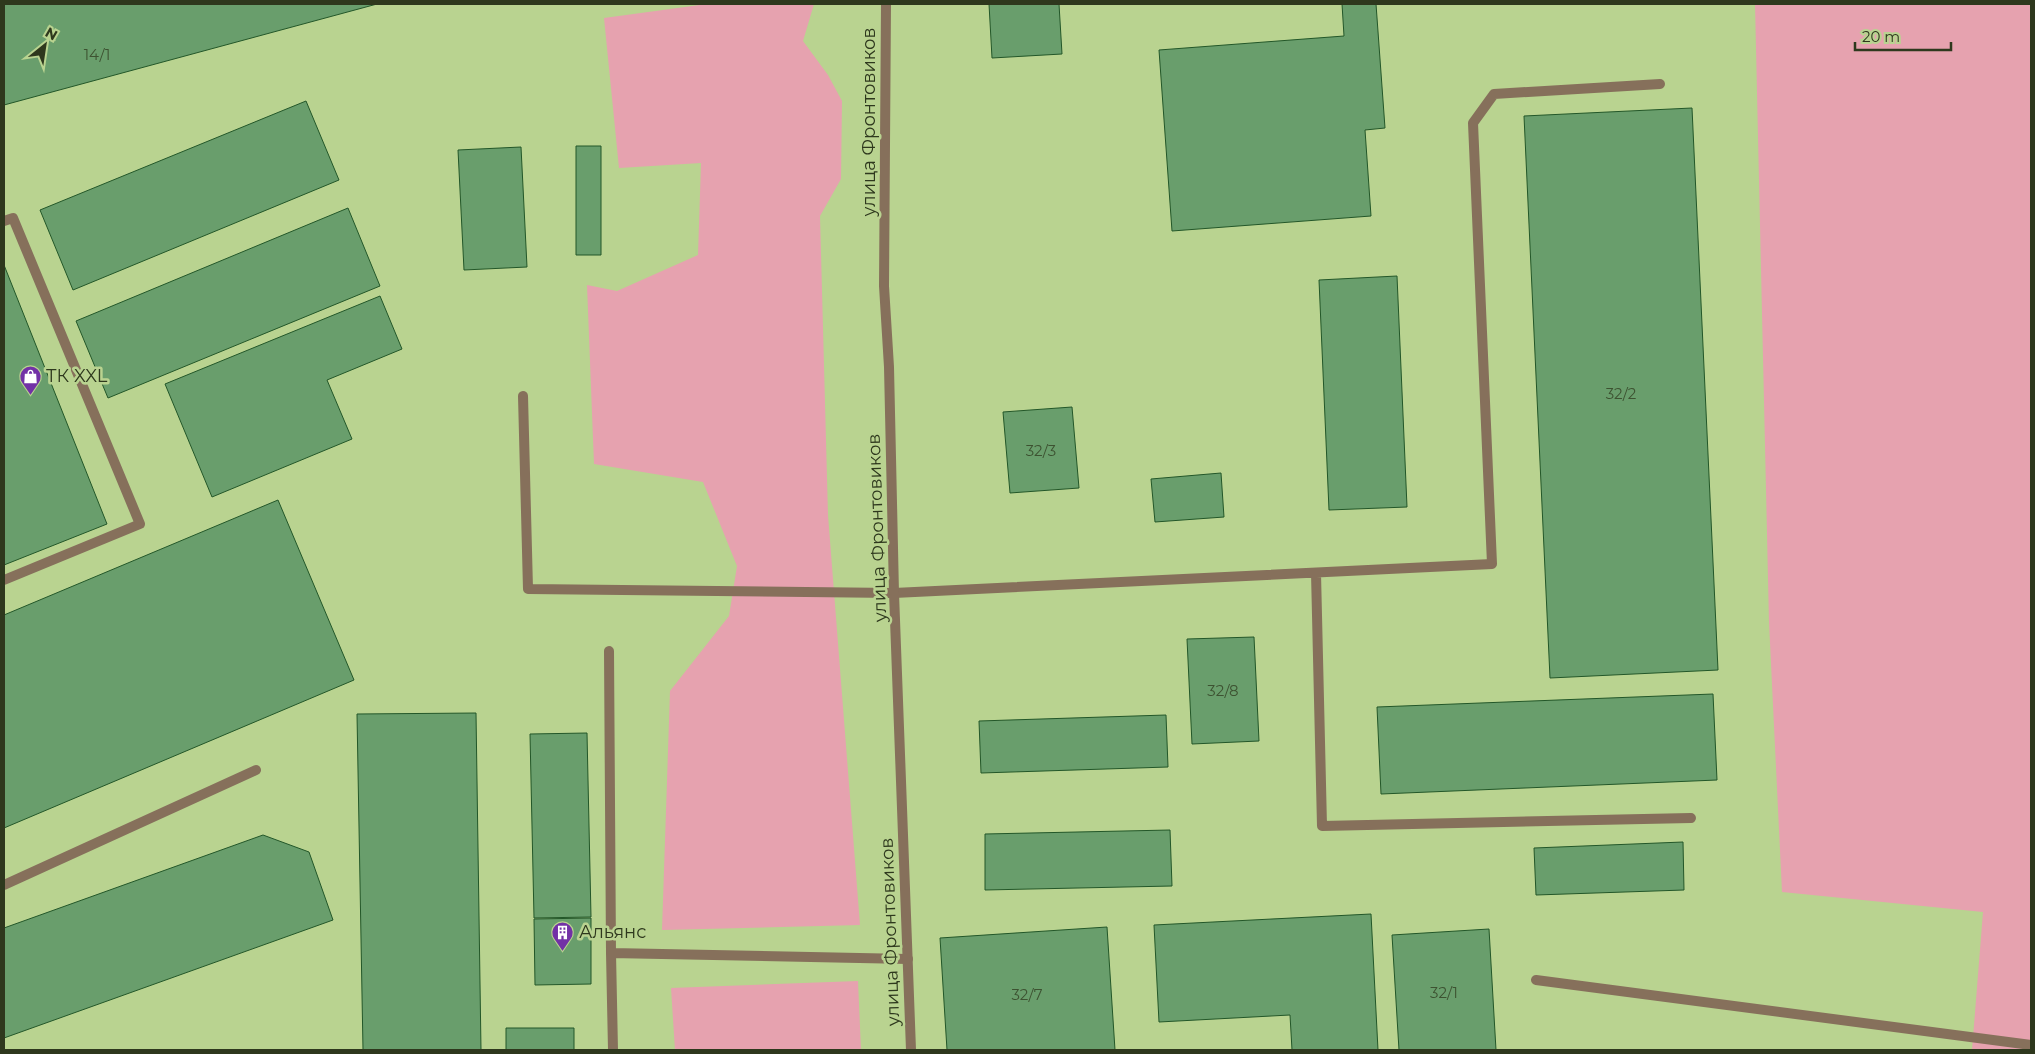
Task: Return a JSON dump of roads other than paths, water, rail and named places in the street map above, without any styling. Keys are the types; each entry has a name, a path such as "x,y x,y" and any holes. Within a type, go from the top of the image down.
{"street":[{"name":"улица Фронтовиков","path":"886,4 884,286 889,368 894,592 911,1050"},
{"path":"523,396 528,589 894,592 1492,564 1473,122 1494,94 1660,84"},
{"path":"4,221 13,218 140,524 4,580"},
{"path":"1316,573 1322,826 1691,818"},
{"path":"608,651 613,1050"},
{"path":"4,884 256,770"},
{"path":"611,953 908,959"},
{"path":"1536,980 2031,1045"}],"place":[{"name":"ТК XXL","path":"30,395"},
{"name":"Альянс","path":"563,951"}]}
